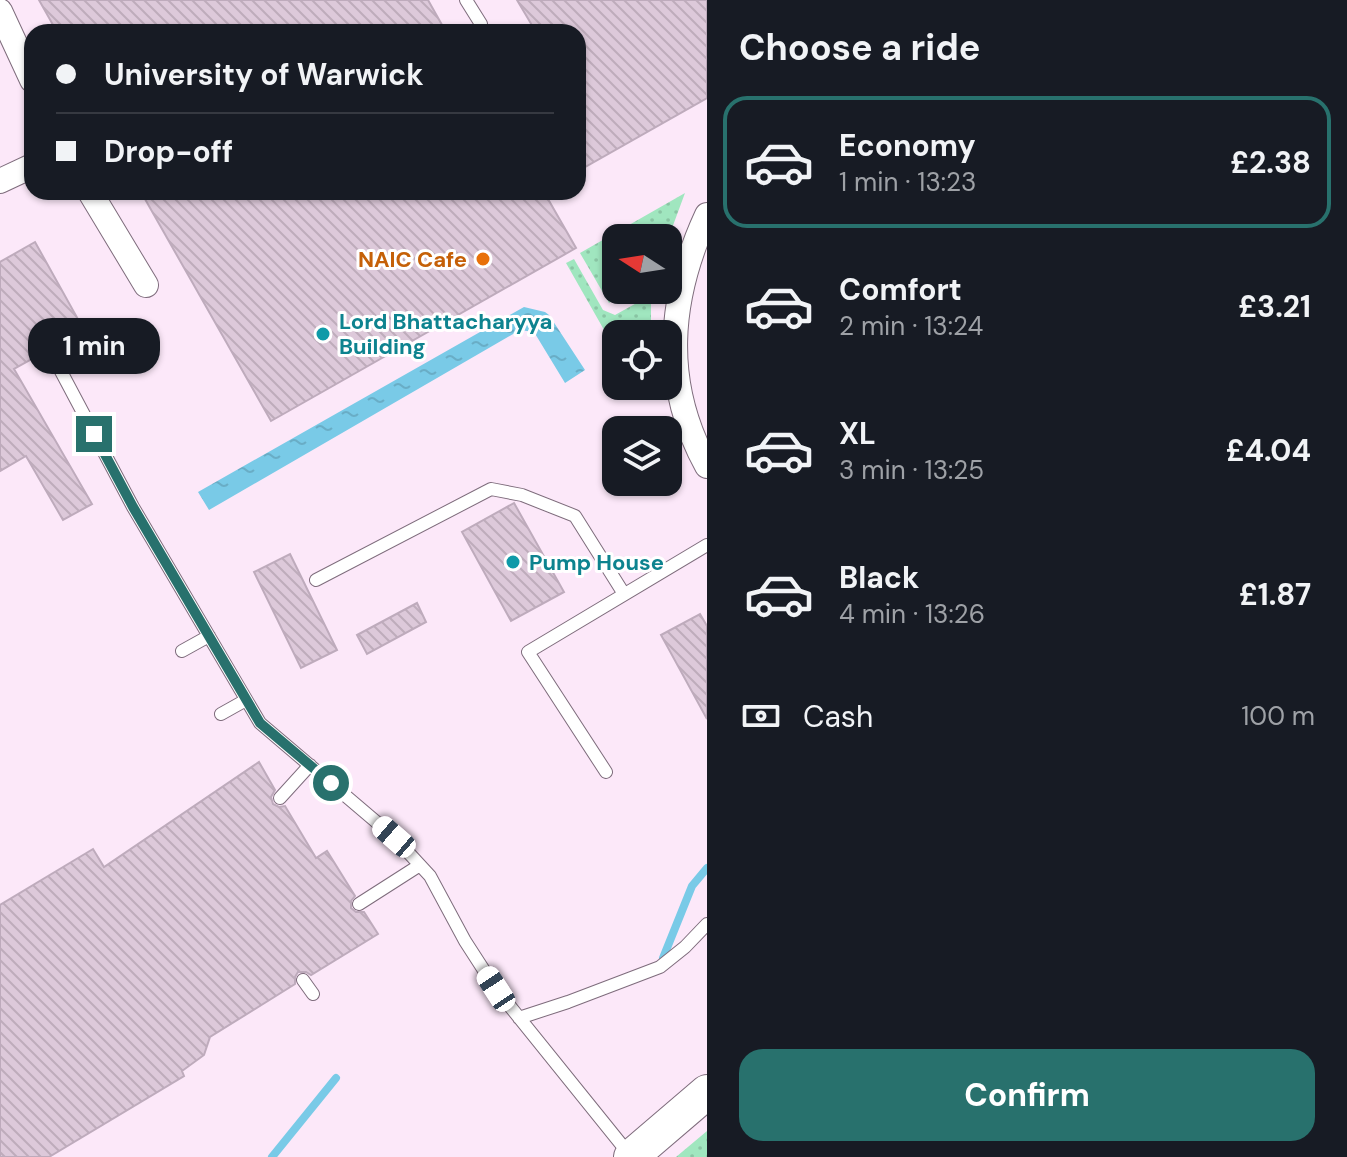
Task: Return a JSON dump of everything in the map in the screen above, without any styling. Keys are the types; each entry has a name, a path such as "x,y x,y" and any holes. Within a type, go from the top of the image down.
{"street":[{"path":"0,11 24,63"},
{"path":"0,181 24,170"},
{"path":"95,200 146,285"},
{"path":"707,215 686,265 675,323 675,357 677,388 685,420 707,466"},
{"path":"631,1157 707,1092"}],"lane":[{"path":"466,0 481,24"},
{"path":"55,360 133,507 260,723 394,837 430,876 488,977 631,1157"},
{"path":"316,580 491,489 522,495 575,516 624,594"},
{"path":"606,772 528,652 707,545"},
{"path":"182,651 209,636"},
{"path":"221,714 246,700"},
{"path":"280,798 310,765"},
{"path":"359,904 420,865"},
{"path":"519,1018 660,967 707,924"},
{"path":"303,980 313,994"}],"green space":[{"path":"685,193 674,224 631,224"},
{"path":"602,240 602,291 580,253"},
{"path":"574,259 603,310 615,315 635,304 651,304 651,320 602,320 602,326 566,263"},
{"path":"707,1131 707,1157 676,1157"}],"water":[{"path":"524,307 549,315 585,370 565,383 534,332 520,330 209,510 198,492"}],"building":[{"path":"39,0 428,0 442,24 52,24"},
{"path":"517,0 707,0 707,98 586,166 586,24 531,24"},
{"name":"Lord Bhattacharyya Building","path":"146,200 549,200 576,248 271,421"},
{"path":"35,242 84,330 14,369 92,504 63,520 26,456 0,471 0,262"},
{"name":"Pump House","path":"514,503 564,592 511,621 462,532"},
{"path":"290,554 337,650 301,668 254,572"},
{"path":"417,603 426,622 367,654 357,635"},
{"path":"700,614 707,626 707,719 661,635"},
{"path":"259,762 275,790 271,797 273,804 285,806 316,858 327,851 355,896 351,908 364,912 378,934 311,975 298,972 295,984 210,1037 204,1055 182,1071 184,1076 49,1157 0,1157 0,905 93,849 104,867"}],"waterway":[{"path":"663,958 692,886 707,868"},
{"path":"272,1157 336,1078"}],"place":[{"name":"NAIC Cafe","path":"483,259"},
{"name":"Lord Bhattacharyya Building","path":"323,334"},
{"name":"Pump House","path":"513,562"}],"route":[{"path":"94,434 133,507 260,723 331,783"}]}
